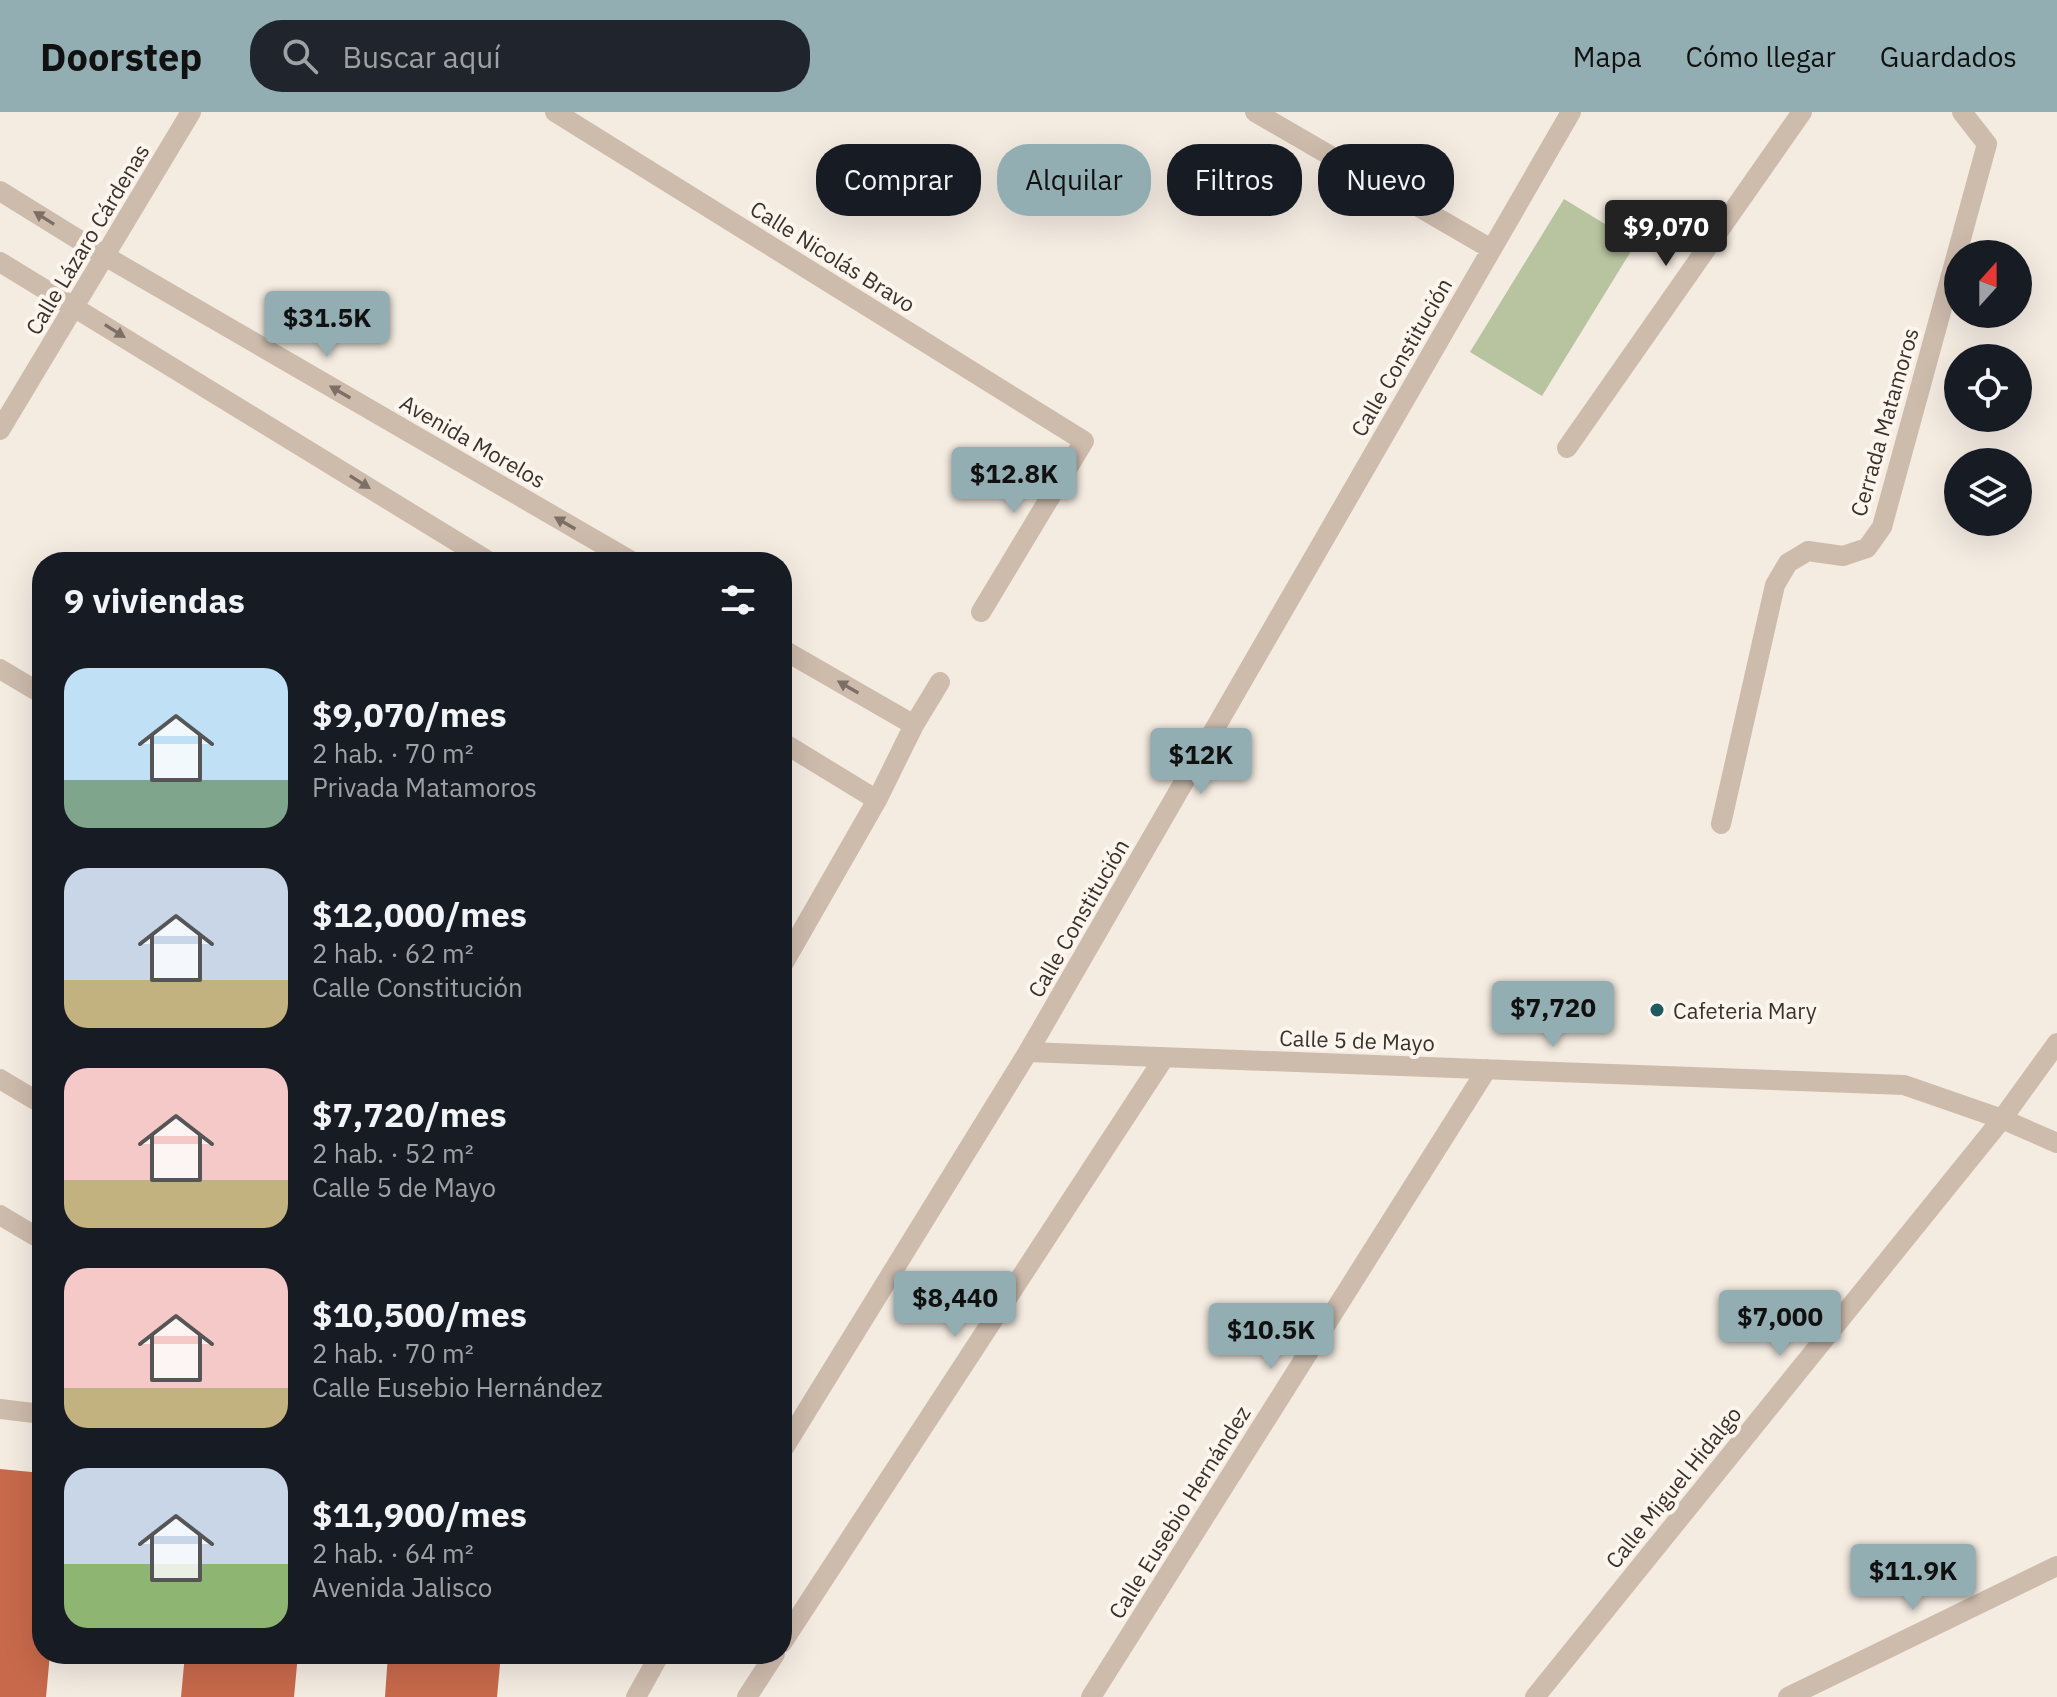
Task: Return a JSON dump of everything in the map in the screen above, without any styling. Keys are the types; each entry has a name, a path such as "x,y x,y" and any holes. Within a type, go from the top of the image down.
{"street":[{"name":"Calle Lázaro Cárdenas","path":"0,430 191,112"},
{"name":"Calle Nicolás Bravo","path":"555,112 1084,441 981,612"},
{"path":"1255,112 1491,249"},
{"name":"Calle Constitución","path":"792,1435 1028,1052 1571,112"},
{"path":"1567,448 1802,112"},
{"name":"Cerrada Matamoros","path":"1721,824 1775,585 1788,563 1808,551 1843,556 1867,548 1882,527 1987,144 1962,112"},
{"name":"Avenida Morelos","path":"0,191 105,256 616,552"},
{"path":"0,262 474,552"},
{"path":"792,655 914,725"},
{"path":"0,669 32,688"},
{"path":"792,949 940,682"},
{"path":"792,748 877,800"},
{"name":"Calle Miguel Hidalgo","path":"1535,1697 2002,1119 2057,1043"},
{"name":"Calle 5 de Mayo","path":"1028,1052 1904,1085 2002,1119 2057,1143"},
{"path":"792,1628 1164,1058"},
{"name":"Calle Eusebio Hernández","path":"1091,1697 1487,1069"},
{"path":"0,1079 32,1098"},
{"path":"0,1215 32,1234"},
{"path":"0,1409 32,1413"},
{"path":"1788,1697 2057,1566"},
{"path":"637,1695 654,1664"},
{"path":"747,1697 768,1664"}],"green space":[{"path":"1564,199 1636,243 1542,396 1470,352"}],"building":[{"path":"0,1469 32,1472 32,1664 49,1664 46,1697 0,1697"},
{"path":"184,1664 297,1664 294,1697 181,1697"},
{"path":"387,1664 500,1664 497,1697 385,1697"}],"place":[{"name":"Cafeteria Mary","path":"1657,1010"}]}
